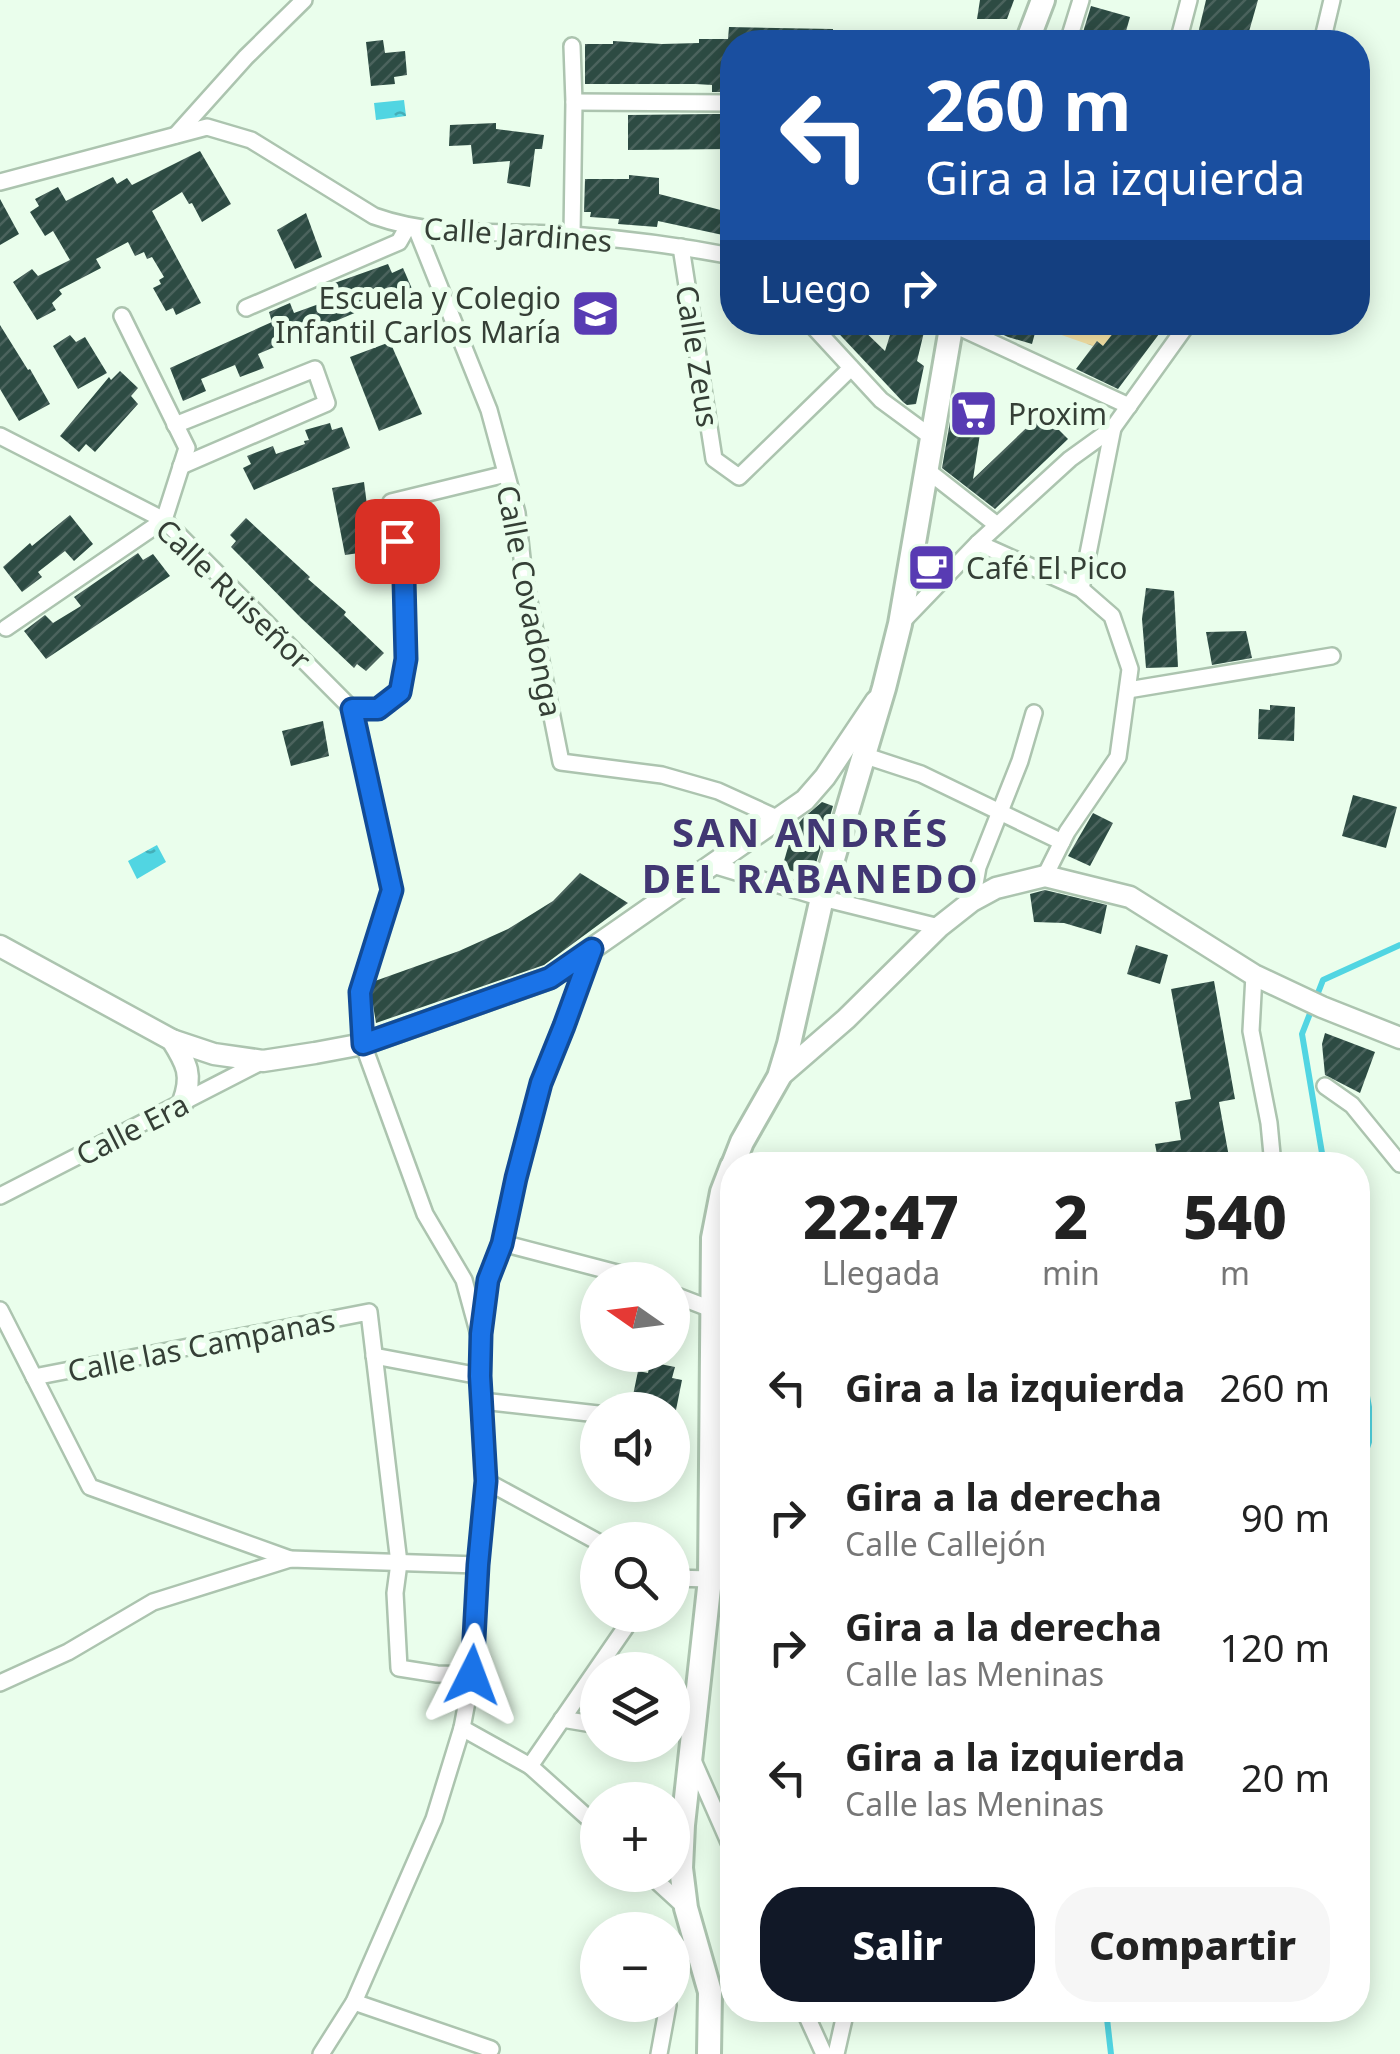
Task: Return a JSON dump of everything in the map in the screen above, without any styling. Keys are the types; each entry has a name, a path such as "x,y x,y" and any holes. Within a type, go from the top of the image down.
{"main road":[{"path":"1032,30 1043,0"},
{"path":"738,1152 778,1077 794,1026 822,898 884,688 900,624 950,335"},
{"path":"690,1711 710,1579 711,1308 720,1256"},
{"path":"685,1762 681,1868 686,1908 710,1992 709,2054"}],"street":[{"path":"0,182 176,135 304,0"},
{"path":"1072,30 1081,0"},
{"path":"1181,30 1189,0"},
{"path":"1325,30 1332,0"},
{"path":"572,46 572,235"},
{"path":"574,102 720,103"},
{"name":"Calle Jardines","path":"176,135 207,127 251,140 374,216 412,227 572,235 720,254"},
{"path":"246,308 399,242 412,227"},
{"name":"Calle Covadonga","path":"412,227 489,410 517,513 524,576 561,762 662,776 718,790 779,819"},
{"name":"Calle Zeus","path":"681,246 714,460 738,477 850,368"},
{"path":"6,628 164,520 187,448 122,316"},
{"path":"821,335 881,400 934,439"},
{"path":"993,335 1129,406"},
{"path":"900,624 978,542 1070,458 1112,428 1180,335"},
{"path":"175,425 315,369 327,403 181,466"},
{"path":"1081,589 1112,428"},
{"name":"Calle Ruiseñor","path":"0,436 164,520 352,709"},
{"path":"928,471 997,525"},
{"path":"481,1344 464,1280 425,1214 363,1044 360,992 392,890 352,709 378,709 400,692 406,659 404,580 391,502 506,474"},
{"path":"978,542 1081,589 1112,616 1130,669 1118,758 1062,842 1045,876"},
{"path":"1128,690 1332,656"},
{"path":"0,946 172,1040 214,1054 263,1062 363,1044 550,978 805,800 825,777 884,688"},
{"path":"972,901 978,867 1020,761 1034,713"},
{"path":"863,756 921,774 1062,842"},
{"path":"825,777 854,786"},
{"path":"712,865 939,927"},
{"path":"778,1077 972,901 996,888 1045,876 1130,898 1254,975 1400,1038"},
{"path":"321,2054 354,2002 434,1820 462,1728 472,1675 486,1481 480,1376 488,1280 502,1244 541,1083 592,949"},
{"path":"1254,975 1251,1031 1272,1152"},
{"path":"794,1026 829,1034"},
{"path":"172,1040 184,1058 190,1084 183,1102"},
{"name":"Calle Era","path":"0,1196 263,1062"},
{"path":"1326,1086 1352,1105 1400,1164"},
{"path":"502,1244 580,1264"},
{"path":"690,1300 711,1308"},
{"path":"0,1310 90,1487 290,1559 478,1565"},
{"name":"Calle las Campanas","path":"34,1377 368,1312 374,1356"},
{"path":"472,1675 398,1668 396,1593 400,1562 374,1356 480,1376"},
{"path":"482,1401 580,1412"},
{"path":"486,1481 580,1532"},
{"path":"0,1683 68,1652 153,1602 290,1559"},
{"path":"690,1578 710,1579"},
{"path":"530,1766 622,1632"},
{"path":"562,1719 580,1722"},
{"path":"462,1728 530,1766 580,1812"},
{"path":"690,1755 720,1822"},
{"path":"669,1892 686,1908"},
{"path":"690,1945 694,1938"},
{"path":"354,2002 490,2049"},
{"path":"659,2054 665,2022"},
{"path":"809,2022 824,2054"},
{"path":"836,2054 843,2022"}],"green space":[{"path":"1061,335 1112,335 1103,346 1097,341 1093,346"}],"water":[{"path":"404,100 406,116 376,120 374,103"},
{"path":"157,845 166,862 137,879 128,861"}],"building":[{"path":"980,0 1014,0 1007,19 977,19"},
{"path":"1206,0 1258,0 1249,30 1199,30"},
{"path":"1091,6 1130,17 1126,30 1084,30"},
{"path":"729,27 833,29 833,30 729,30"},
{"path":"699,39 720,39 720,92 712,92 712,85 696,84 585,84 585,44 699,43"},
{"path":"383,40 385,53 405,51 407,75 394,77 395,84 371,86 366,42"},
{"path":"720,114 720,149 628,150 628,115"},
{"path":"496,123 496,129 544,135 542,149 535,149 530,187 507,183 510,161 473,164 471,145 449,146 450,125"},
{"path":"200,151 231,204 202,222 182,192 152,211 201,303 176,315 173,308 166,311 153,288 164,277 152,257 147,259 144,252 135,256 128,242 96,259 101,268 59,290 62,294 52,303 56,310 37,320 13,282 32,269 38,276 70,260 53,231 45,236 30,212 39,206 35,199 58,187 66,201 113,177 117,184 127,178 132,185"},
{"path":"629,175 659,178 659,194 720,210 720,234 658,221 657,227 618,224 619,219 590,217 591,212 584,212 585,179 629,179"},
{"path":"0,199 19,234 0,245"},
{"path":"306,213 322,257 295,269 277,230"},
{"path":"388,264 392,273 403,268 413,291 258,354 264,368 240,377 235,365 201,379 206,391 183,401 170,368 272,322 269,312 290,303 294,313 330,300 326,286"},
{"path":"0,325 50,404 19,421 0,389"},
{"path":"70,335 76,342 85,337 107,373 78,389 53,346"},
{"path":"840,335 868,335 885,351 890,335 923,335 917,361 924,366 916,404 903,402"},
{"path":"1004,335 1034,335 1032,344"},
{"path":"1112,335 1158,335 1118,389 1076,369 1097,341 1103,346"},
{"path":"390,342 422,414 379,431 350,357"},
{"path":"120,371 138,388 131,396 138,404 95,452 86,444 79,452 60,436 109,377 111,380"},
{"path":"955,392 986,395 973,479 1042,413 1068,439 995,509 942,468"},
{"path":"330,423 332,430 342,427 350,448 254,490 243,468 251,464 247,456 273,446 276,454 305,444 309,440 305,430"},
{"path":"364,482 373,551 345,555 332,488"},
{"path":"70,515 93,544 74,561 65,551 38,572 42,577 22,592 3,567"},
{"path":"246,518 384,653 366,671 357,664 354,668 231,547 236,541 230,535"},
{"path":"138,553 143,560 153,554 170,576 46,659 24,631 45,615 53,623 81,606 74,597"},
{"path":"1146,588 1174,591 1178,667 1146,668 1142,619"},
{"path":"1246,631 1252,658 1212,665 1206,632"},
{"path":"1270,705 1295,707 1294,741 1258,739 1259,709 1270,710"},
{"path":"323,721 329,756 291,766 282,731"},
{"path":"1353,795 1397,807 1386,848 1342,836"},
{"path":"822,802 833,806 812,877 782,868 793,830"},
{"path":"1093,813 1113,823 1090,866 1068,856"},
{"path":"580,873 628,903 544,965 376,1023 371,993 375,981 508,929 553,901"},
{"path":"1045,890 1107,905 1101,934 1064,923 1034,922 1030,894"},
{"path":"1136,945 1168,955 1160,984 1127,974"},
{"path":"1214,981 1235,1099 1219,1102 1228,1152 1157,1152 1155,1144 1181,1140 1175,1102 1191,1099 1171,989"},
{"path":"1325,1033 1375,1052 1360,1093 1325,1075"},
{"path":"638,1372 674,1372 672,1378 682,1380 680,1392 634,1392"}],"waterway":[{"path":"1322,1152 1302,1034 1323,980 1400,945"},
{"path":"1107,2022 1111,2054"}],"place":[{"name":"Escuela y Colegio Infantil Carlos María","path":"596,314"},
{"name":"Proxim","path":"973,413"},
{"name":"Café El Pico","path":"931,567"}],"district":[{"name":"SAN ANDRÉS DEL RABANEDO","path":"811,854"}],"route":[{"path":"397,541 404,580 406,659 400,692 378,709 352,709 392,890 360,992 363,1044 550,978 592,949 541,1083 502,1244 488,1280 480,1376 486,1481 472,1675"}]}
